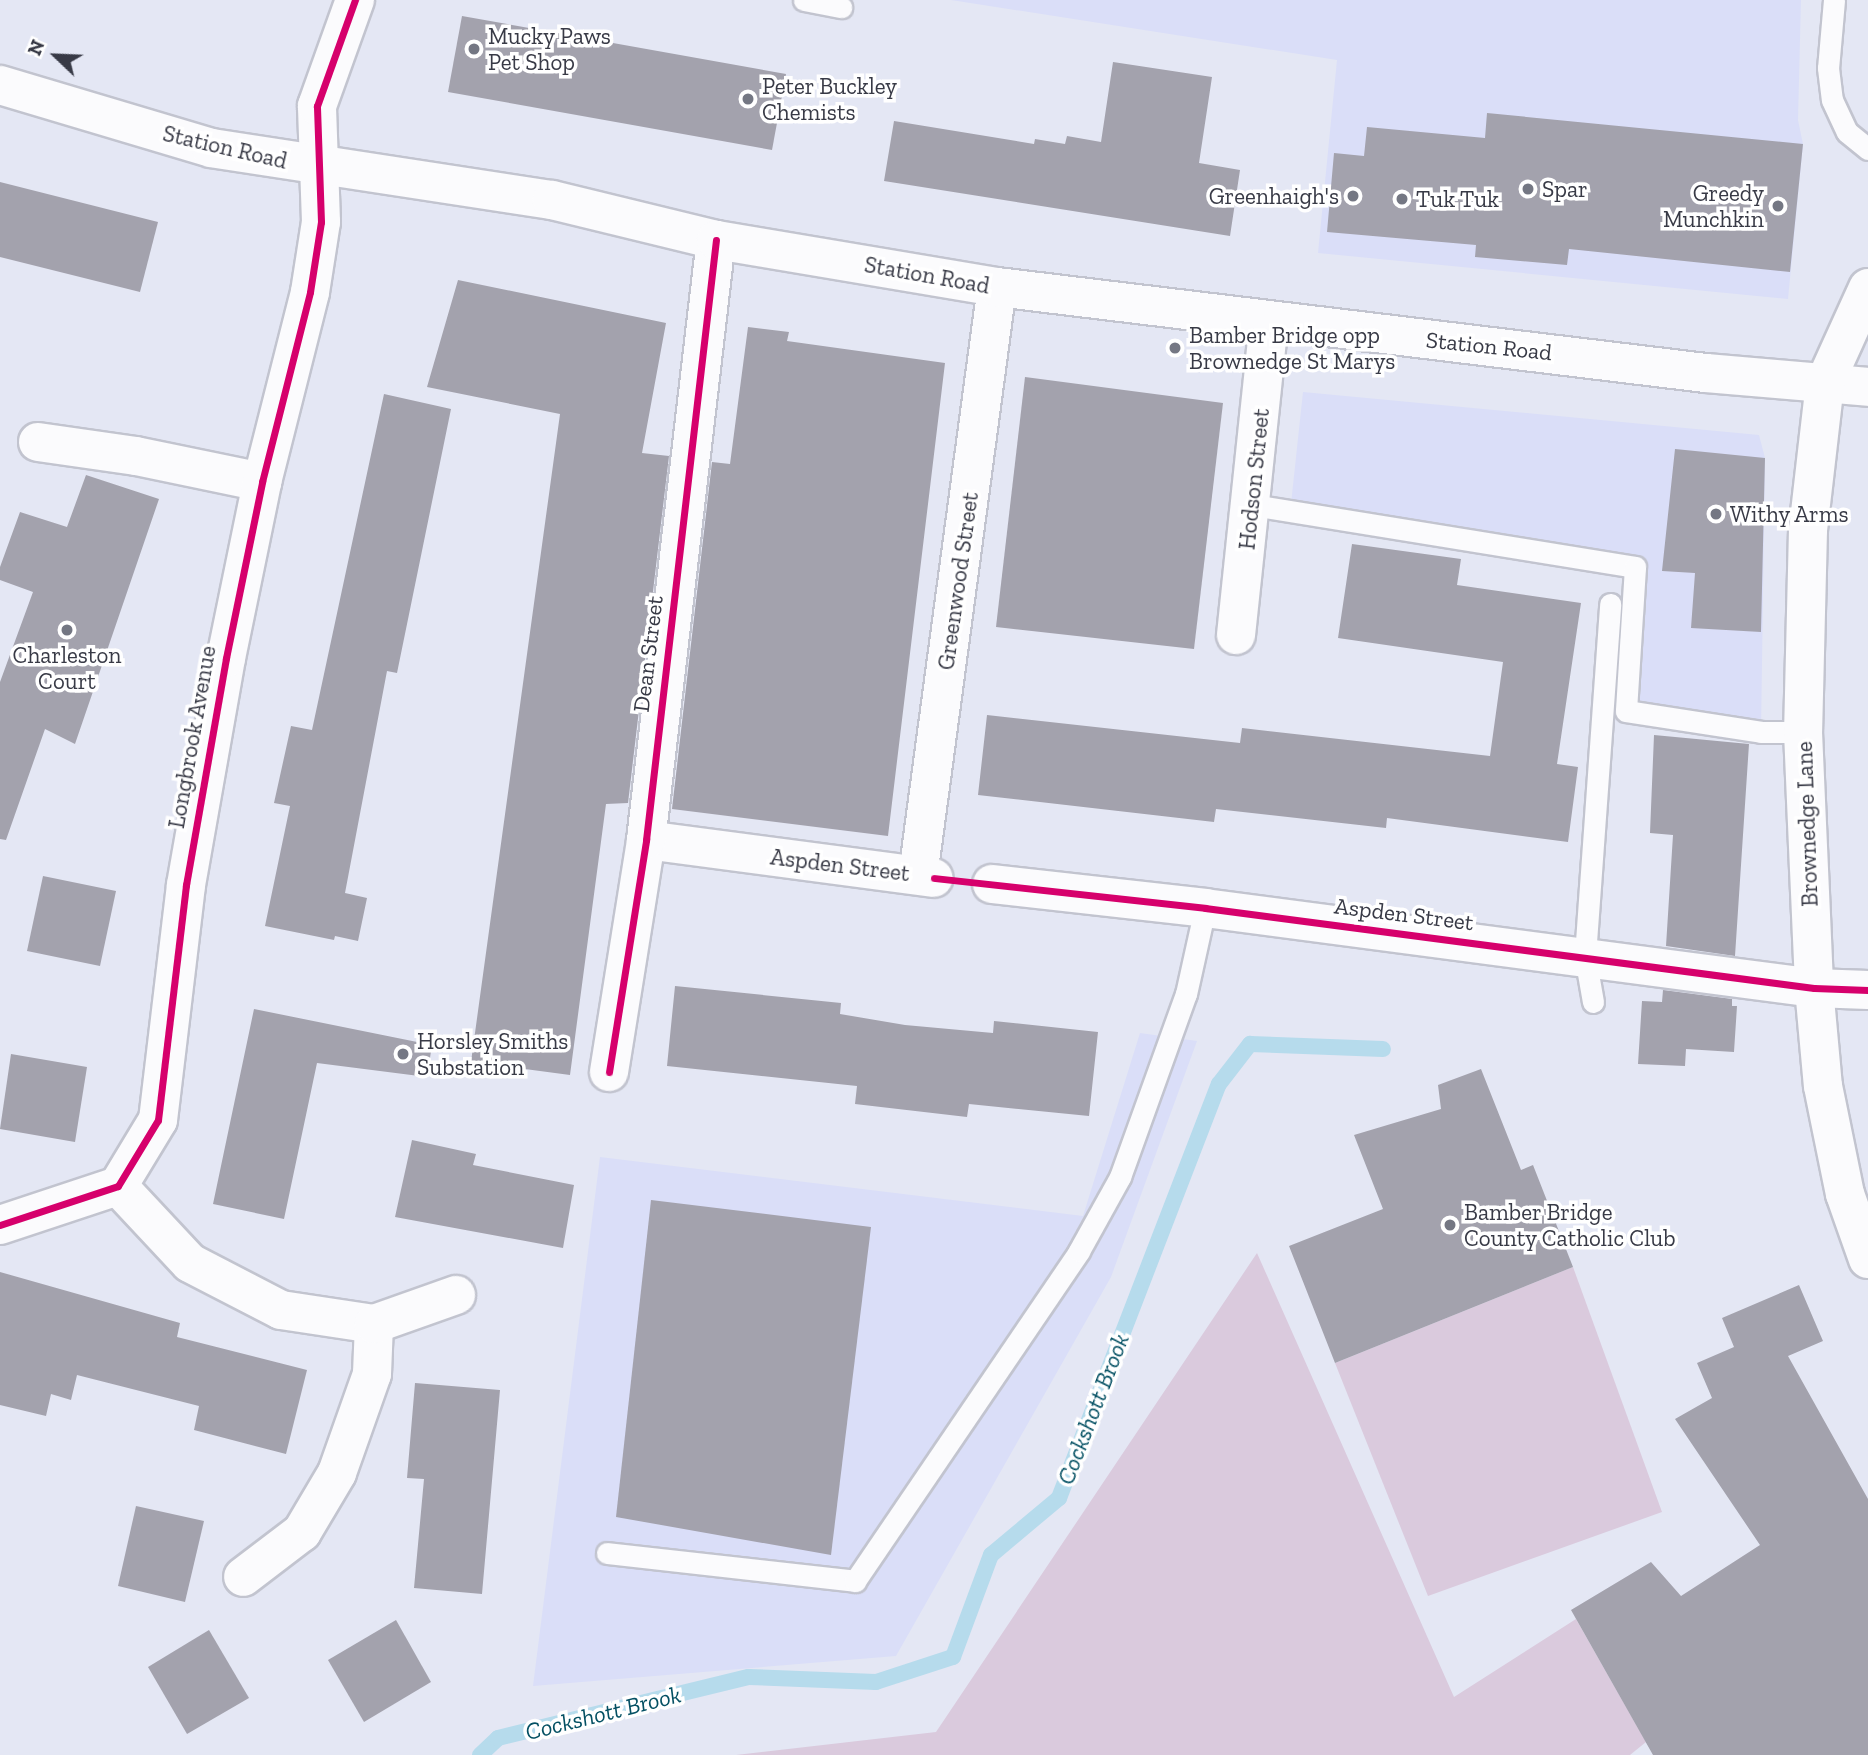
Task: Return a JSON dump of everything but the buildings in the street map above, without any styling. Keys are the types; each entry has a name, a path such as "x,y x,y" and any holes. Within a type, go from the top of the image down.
{"street":[{"name":"Longbrook Avenue","path":"118,1186 158,1120 186,885 262,482 310,292 321,222 317,168 317,106 355,0"},
{"name":"Station Road","path":"0,85 211,148 317,168 552,200 716,240 997,287 1269,322 1868,387"},
{"name":"Dean Street","path":"609,1072 646,840 716,240"},
{"name":"Greenwood Street","path":"926,877 997,287"},
{"name":"Brownedge Lane","path":"1868,288 1825,383 1808,530 1803,732 1814,989 1823,1086 1845,1194 1868,1259"},
{"name":"Hodson Street","path":"1236,635 1252,505 1269,322"},
{"path":"38,442 136,456 262,482"},
{"name":"Aspden Street","path":"646,840 926,877"},
{"name":"Aspden Street","path":"992,884 1205,908 1814,989 1868,990"},
{"path":"0,1225 118,1186 190,1263 281,1310 374,1324 456,1294"},
{"path":"243,1577 302,1532 337,1473 372,1374 374,1324"}],"lane":[{"path":"804,0 841,7"},
{"path":"1834,0 1828,68 1832,100 1847,132 1868,149"},
{"path":"1252,505 1635,567 1626,711 1761,732 1803,732"},
{"path":"1592,1002 1585,957 1610,604"},
{"path":"607,1553 855,1581 1079,1251 1120,1177 1186,994 1205,908"}],"shaded area":[{"path":"951,0 1801,0 1798,120 1803,144 1788,299 1318,253 1337,60"},
{"path":"1303,392 1759,435 1765,458 1761,732 1626,711 1635,567 1290,513"},
{"path":"1140,1033 1197,1041 1111,1277 896,1656 533,1686 600,1157 1083,1216"},
{"path":"1257,1253 1454,1697 1576,1619 1646,1742 1630,1755 736,1755 936,1732"},
{"path":"1573,1267 1662,1512 1428,1596 1335,1363"}],"waterway":[{"name":"Cockshott Brook","path":"480,1755 498,1738 749,1677 876,1682 953,1657 991,1555 1059,1498 1219,1084 1250,1044 1383,1049"}],"cycle path":[{"path":"0,1225 118,1186 158,1120 186,885 226,658 262,482 310,292 321,222 317,106 355,0"},
{"path":"609,1072 646,840 716,240"},
{"path":"934,878 1205,908 1814,988 1868,990"}],"place":[{"name":"Mucky Paws Pet Shop","path":"474,49"},
{"name":"Peter Buckley Chemists","path":"748,99"},
{"name":"Spar","path":"1528,189"},
{"name":"Greenhaigh's","path":"1353,196"},
{"name":"Tuk Tuk","path":"1402,199"},
{"name":"Greedy Munchkin","path":"1778,206"},
{"name":"Bamber Bridge opp Brownedge St Marys","path":"1175,348"},
{"name":"Withy Arms","path":"1716,514"},
{"name":"Charleston Court","path":"67,630"},
{"name":"Horsley Smiths Substation","path":"403,1054"},
{"name":"Bamber Bridge County Catholic Club","path":"1450,1225"}]}
